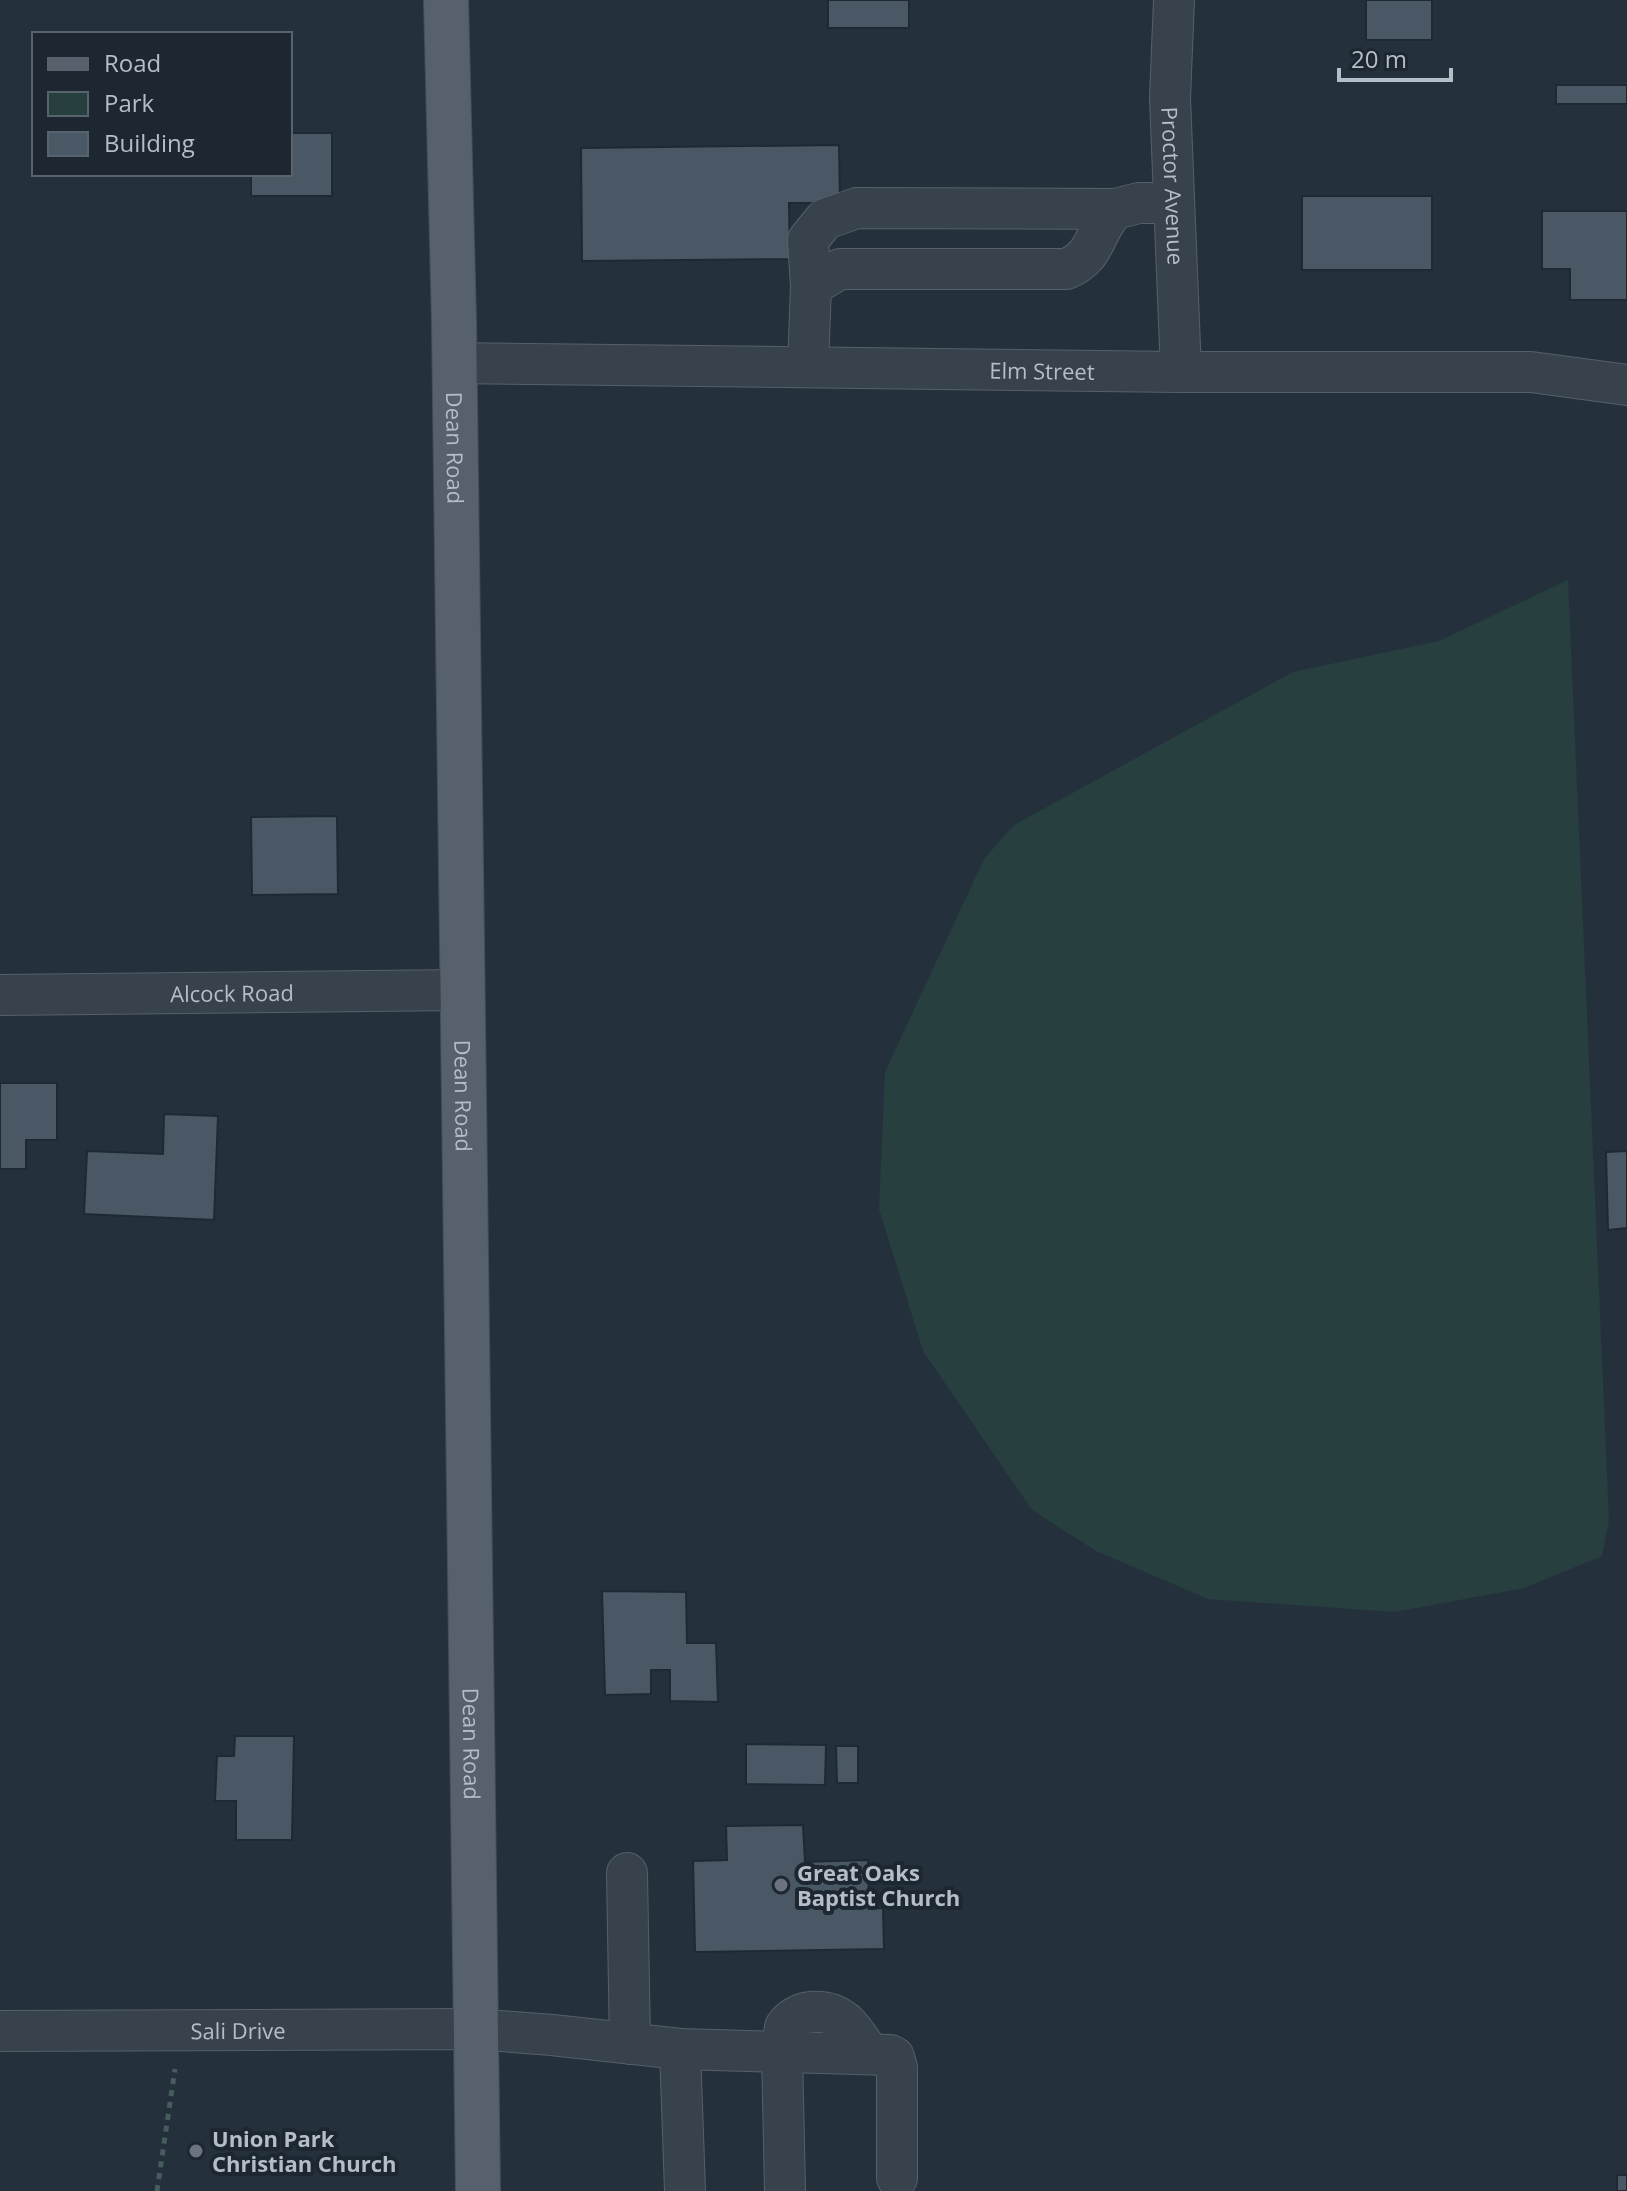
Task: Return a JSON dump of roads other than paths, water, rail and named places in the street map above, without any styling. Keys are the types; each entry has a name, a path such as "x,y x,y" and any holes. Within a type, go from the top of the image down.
{"main road":[{"name":"Dean Road","path":"446,0 454,363 478,2191"}],"street":[{"name":"Proctor Avenue","path":"1174,0 1170,98 1181,372"},
{"path":"808,367 811,286 808,240 825,219 857,208 1115,209 1139,203 1174,203"},
{"path":"811,286 840,269 1066,269 1080,264 1094,246 1103,220 1115,209"},
{"name":"Elm Street","path":"454,363 1181,372 1531,372 1627,385"},
{"name":"Alcock Road","path":"0,995 462,990"},
{"path":"627,1873 630,2044"},
{"name":"Sali Drive","path":"0,2031 475,2029 680,2049 890,2055 894,2057 897,2068 897,2178"},
{"path":"680,2049 685,2191"},
{"path":"782,2052 785,2191"}],"place":[{"name":"Great Oaks Baptist Church","path":"781,1885"},
{"name":"Union Park Christian Church","path":"196,2151"}]}
